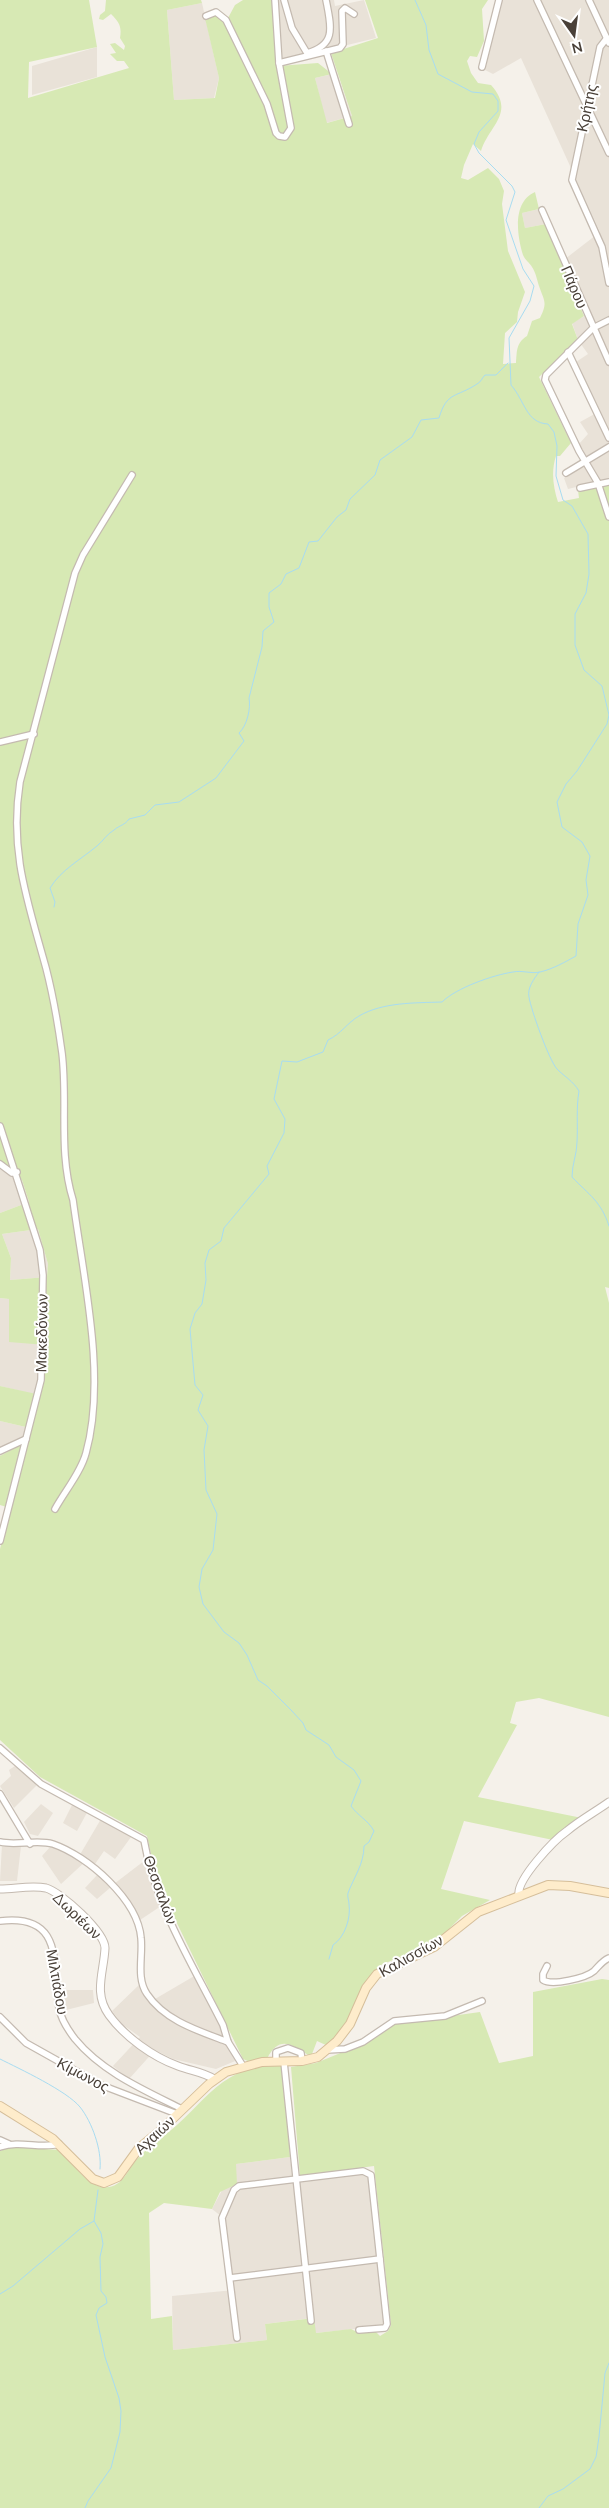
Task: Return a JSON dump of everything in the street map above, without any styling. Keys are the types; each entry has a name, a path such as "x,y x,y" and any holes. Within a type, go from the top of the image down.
{"main road":[{"name":"Καλισσίων","path":"243,2066 280,2061 302,2061 315,2058 327,2050 350,2024 366,1988 377,1974 434,1947 478,1912 552,1884 609,1893"},
{"name":"Αχαιών","path":"0,2106 59,2144 91,2178 100,2182 107,2182 118,2177 139,2148 214,2080 229,2070 243,2066"}],"street":[{"path":"206,16 216,12 226,20 267,104 276,133 283,137 288,136 291,128 280,63 275,0"},
{"path":"284,0 292,28 307,53"},
{"path":"295,56 318,50 326,45 330,27 326,0"},
{"path":"482,67 499,0"},
{"path":"538,0 609,153"},
{"path":"589,0 608,40"},
{"path":"280,63 342,46 342,11 345,8 354,14"},
{"name":"Κρήτης","path":"607,271 602,247 572,180 600,47 608,40"},
{"path":"326,51 349,124"},
{"name":"Πάρου","path":"542,210 609,362"},
{"path":"607,271 609,283"},
{"path":"609,320 593,328 546,375 546,385 585,463 598,483 609,517"},
{"path":"568,352 609,438"},
{"path":"566,473 609,447"},
{"path":"55,1509 86,1454 93,1404 94,1356 73,1200 66,1179 62,1055 54,1004 20,874 17,845 18,795 75,573 83,555 132,475"},
{"path":"580,488 609,482"},
{"path":"0,742 34,734"},
{"name":"Μακεδόνων","path":"0,1126 43,1263 41,1380 0,1541"},
{"path":"0,1164 12,1174 16,1172"},
{"path":"0,1451 26,1439"},
{"name":"Θεσσαλών","path":"0,1748 41,1784 144,1840 147,1859 168,1916 223,2025 228,2042 243,2066"},
{"path":"0,1794 30,1844"},
{"path":"519,1895 518,1888 523,1879 556,1840 609,1802"},
{"path":"0,1842 46,1843 59,1847 106,1878 127,1902 139,1927 141,1937 141,1980 148,1996 162,2011 182,2024 228,2042"},
{"name":"Δωριέων","path":"0,1889 47,1888 66,1900 99,1932 104,1942 100,1992 103,2004 112,2019 127,2034 158,2056 214,2080"},
{"name":"Μιλτιάδου","path":"0,1921 27,1922 40,1930 49,1941 56,1960 60,2011 67,2028 80,2045 93,2057 127,2081 180,2112"},
{"path":"547,1966 543,1974 543,1980 555,1982 588,1974 609,1958"},
{"path":"327,2050 345,2049 362,2042 394,2020 445,2016 482,2001"},
{"name":"Κίμωνος","path":"0,2017 26,2043 101,2085 180,2112"},
{"path":"302,2061 301,2053 288,2048 276,2052 280,2061 311,2321"},
{"path":"0,2140 9,2144"},
{"path":"0,2147 9,2144 51,2146 59,2144"},
{"path":"237,2338 222,2218 234,2190 239,2186 368,2172 371,2175 387,2326 385,2328 359,2330"},
{"path":"230,2278 380,2259"}],"shaded area":[{"path":"274,0 334,0 335,6 364,0 376,38 282,61"},
{"path":"501,0 609,0 609,479 568,489 564,478 590,463 579,444 588,434 580,422 600,411 576,362 588,354 578,340 572,323 588,314 565,259 600,232 521,58 493,74 485,70"},
{"path":"202,3 219,78 214,98 174,100 167,10"},
{"path":"97,47 97,77 32,95 32,66"},
{"path":"337,73 352,116 326,123 315,78"},
{"path":"539,209 546,224 525,228 522,213"},
{"path":"0,1163 22,1180 29,1202 0,1213"},
{"path":"38,1229 48,1264 47,1277 10,1280 11,1258 2,1234"},
{"path":"0,1298 9,1299 9,1341 46,1344 44,1382 41,1396 0,1386"},
{"path":"0,1421 30,1428 26,1442 0,1456"},
{"path":"15,1766 37,1785 14,1808 0,1786 11,1776 9,1770"},
{"path":"74,1801 89,1809 77,1831 63,1823"},
{"path":"41,1804 53,1813 38,1836 30,1834 24,1822"},
{"path":"101,1819 131,1837 115,1859 104,1851 95,1864 88,1859 61,1884 42,1856 51,1846 78,1858"},
{"path":"2,1844 21,1846 17,1881 0,1881"},
{"path":"144,1861 154,1878 161,1906 140,1920 128,1899 114,1884"},
{"path":"98,1874 111,1887 97,1899 85,1888"},
{"path":"196,1975 240,2059 216,2069 173,2059 155,2050 129,2079 113,2066 140,2037 122,2024 112,2011 139,1985 155,1999"},
{"path":"60,1990 93,1990 94,2003 62,2011"},
{"path":"290,2157 293,2182 368,2173 385,2326 315,2333 313,2318 265,2324 267,2340 173,2350 172,2296 234,2290 226,2220 212,2209 236,2164"}],"green space":[{"path":"0,0 89,0 97,47 29,62 28,98 129,68 124,61 117,61 110,54 116,53 110,44 115,43 124,50 125,46 120,38 121,30 119,24 114,17 111,14 103,20 99,19 100,15 105,11 106,0 201,0 202,3 167,10 174,100 215,98 219,78 204,14 218,10 228,18 235,5 243,0 274,0 278,66 318,63 332,74 315,78 327,123 352,116 331,53 378,38 365,0 488,0 482,9 484,41 477,57 470,56 467,61 471,73 478,83 491,85 498,95 501,111 481,151 473,144 461,178 468,180 488,168 499,179 504,191 502,204 508,251 525,292 518,312 517,322 505,333 503,364 516,363 519,344 527,336 532,321 540,318 545,305 535,274 523,255 518,229 518,220 523,203 535,192 539,209 522,213 525,228 546,224 584,316 572,324 578,340 539,377 571,443 560,456 556,456 554,462 553,473 556,496 558,502 579,498 578,490 609,484 609,1288 605,1287 609,1303 609,1717 539,1698 516,1702 510,1723 517,1725 478,1797 582,1818 553,1840 464,1821 441,1889 490,1900 462,1916 436,1942 381,1965 364,1984 351,2020 328,2046 317,2041 312,2054 308,2055 296,2047 280,2044 271,2052 267,2059 250,2062 243,2059 173,1915 151,1854 147,1836 40,1777 0,1740 0,1549 10,1508 0,1505 0,1456 26,1442 30,1428 0,1421 0,1386 41,1395 44,1382 46,1345 9,1342 9,1299 0,1298 0,1213 29,1202 22,1180 0,1163","holes":["38,1229 48,1264 47,1277 10,1280 11,1258 2,1234"]},
{"path":"602,1979 609,1980 609,2508 0,2508 0,2151 11,2147 61,2150 85,2178 97,2185 110,2187 116,2185 143,2153 177,2125 209,2093 223,2082 249,2069 283,2064 290,2157 236,2164 237,2184 220,2192 212,2209 164,2203 149,2213 151,2319 172,2316 173,2350 267,2340 265,2324 314,2318 316,2333 351,2329 355,2331 376,2332 380,2336 388,2331 391,2325 374,2166 300,2176 291,2067 316,2063 338,2054 377,2037 394,2024 480,2012 499,2063 533,2056 533,1992"}],"waterway":[{"path":"329,1959 333,1945 341,1937 346,1927 349,1909 348,1893 361,1865 364,1846 369,1842 374,1831 351,1806 361,1781 354,1770 336,1757 329,1745 306,1730 303,1723 291,1710 267,1686 258,1680 247,1655 239,1643 224,1632 203,1604 199,1587 202,1569 213,1550 217,1514 206,1490 204,1450 208,1426 198,1410 203,1395 195,1385 190,1329 195,1313 202,1304 206,1280 205,1263 209,1250 221,1241 224,1228 269,1174 267,1166 284,1133 285,1119 274,1099 282,1061 297,1062 323,1052 328,1040 368,1011 399,1004 442,1002 465,987 485,979 516,972 540,972 576,956 578,924 588,895 586,880 590,856 582,842 562,827 557,802 566,784 577,771 607,724 609,715 602,686 584,670 575,645 575,614 586,593 589,574 588,534 572,506 563,500 556,476 557,446 554,432 548,424 541,423 530,415 511,385 509,338 530,301 534,286 523,269 506,220 515,192 512,186 479,153 474,144 479,132 498,111 498,101 493,94 472,92 438,74 429,50 426,25 415,0"},
{"path":"54,907 55,902 50,888 54,882 65,870 112,832 129,819 145,815 155,805 179,802 216,778 244,741 239,733 248,717 249,698 262,647 263,631 274,622 269,607 269,593 281,584 286,574 299,568 309,542 318,541 337,517 346,510 350,499 375,475 380,460 412,437 421,420 439,418 445,403 449,399 478,383 485,375 496,375 508,363"},
{"path":"539,972 529,990 530,1003 545,1046 554,1064 579,1091 577,1146 572,1177 598,1204 609,1226"},
{"path":"0,2059 54,2087 80,2107 95,2136 100,2169"},
{"path":"85,2508 111,2468 120,2432 121,2411 119,2398 105,2357 96,2315 99,2308 107,2303 106,2297 101,2291 100,2257 103,2244 101,2233 94,2221 98,2190"},
{"path":"0,2294 13,2286 80,2229 94,2221"},
{"path":"539,2508 548,2496 563,2489 590,2469 596,2457 605,2373 609,2363"}]}
